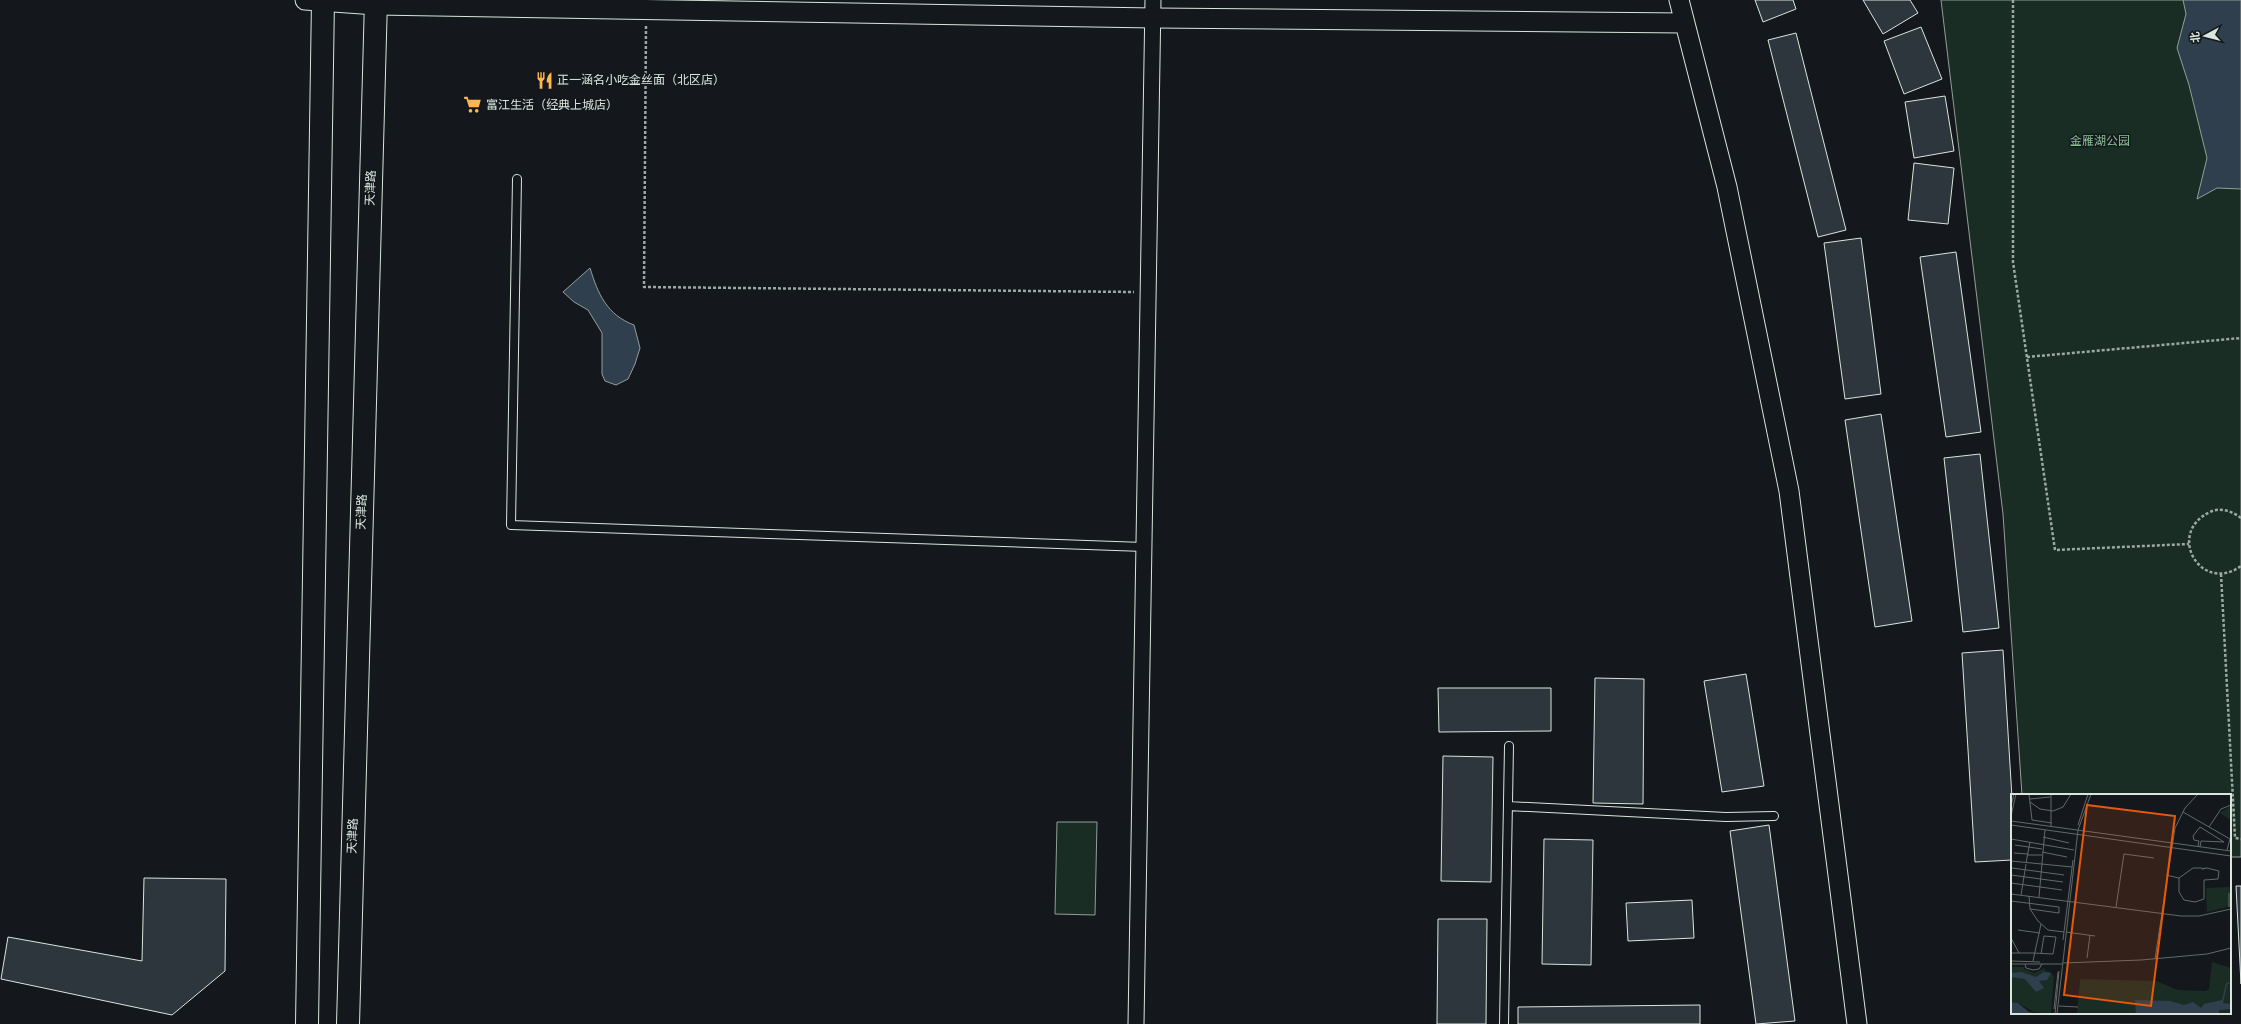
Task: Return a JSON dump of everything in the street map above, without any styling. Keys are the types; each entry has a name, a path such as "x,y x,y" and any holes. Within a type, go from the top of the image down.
{"main road":[{"path":"307,1024 317,1"},
{"name":"天津路","path":"348,1024 376,2"}],"street":[{"path":"1679,0 1727,187 1789,491 1857,1024"},
{"path":"317,1 647,9 697,5 1154,9 1684,23"},
{"path":"1136,1024 1154,9"}],"lane":[{"path":"517,179 511,526 1144,547"},
{"path":"1504,1024 1509,746"},
{"path":"1508,806 1726,816 1774,816"}],"path":[{"path":"2013,0 2014,262 2056,550 2189,544"},
{"path":"647,9 644,287 1149,292"},
{"path":"2027,357 2241,338"},
{"path":"2241,518 2234,513 2223,510 2212,511 2202,516 2194,523 2190,533 2189,544 2196,562 2211,572 2221,574 2231,572 2241,566"},
{"path":"2221,574 2236,838 2241,839"}],"green space":[{"name":"金雁湖公园","path":"1941,0 2241,0 2241,857 2231,857 2231,794 2022,794 2003,514"},
{"path":"1057,822 1097,822 1095,915 1055,914"}],"water":[{"path":"2183,0 2241,0 2241,189 2217,188 2197,199 2207,158 2189,85 2177,48 2186,14"},
{"path":"590,268 600,295 610,309 617,316 634,325 640,348 628,379 616,385 605,381 602,374 602,333 588,310 574,302 563,292"}],"building":[{"path":"1755,0 1793,0 1796,9 1763,22"},
{"path":"1863,0 1910,0 1918,13 1883,34"},
{"path":"1921,27 1942,79 1904,94 1884,41"},
{"path":"1796,33 1846,230 1818,237 1768,40"},
{"path":"1945,96 1954,151 1914,158 1905,102"},
{"path":"1914,163 1954,168 1948,224 1908,220"},
{"path":"1861,238 1881,394 1845,399 1824,243"},
{"path":"1956,252 1981,432 1946,437 1920,257"},
{"path":"1881,414 1912,621 1875,627 1845,420"},
{"path":"1980,454 1999,628 1963,632 1944,458"},
{"path":"2003,650 2012,794 2011,860 1975,862 1962,653"},
{"path":"1746,674 1764,786 1722,792 1704,681"},
{"path":"1595,678 1644,679 1643,804 1593,803"},
{"path":"1438,688 1551,688 1551,731 1439,732"},
{"path":"1443,756 1493,757 1491,882 1441,881"},
{"path":"1769,825 1795,1021 1756,1024 1730,831"},
{"path":"1544,839 1593,840 1591,965 1542,964"},
{"path":"144,878 226,879 225,971 172,1015 1,979 8,937 142,961"},
{"path":"2236,886 2241,886 2241,984"},
{"path":"1692,900 1694,938 1628,941 1626,903"},
{"path":"1438,919 1487,919 1486,1024 1437,1024"},
{"path":"1700,1005 1700,1024 1518,1024 1518,1007"}],"place":[{"name":"正一涵名小吃金丝面（北区店）","path":"544,80"},
{"name":"富江生活（经典上城店）","path":"473,105"}]}
